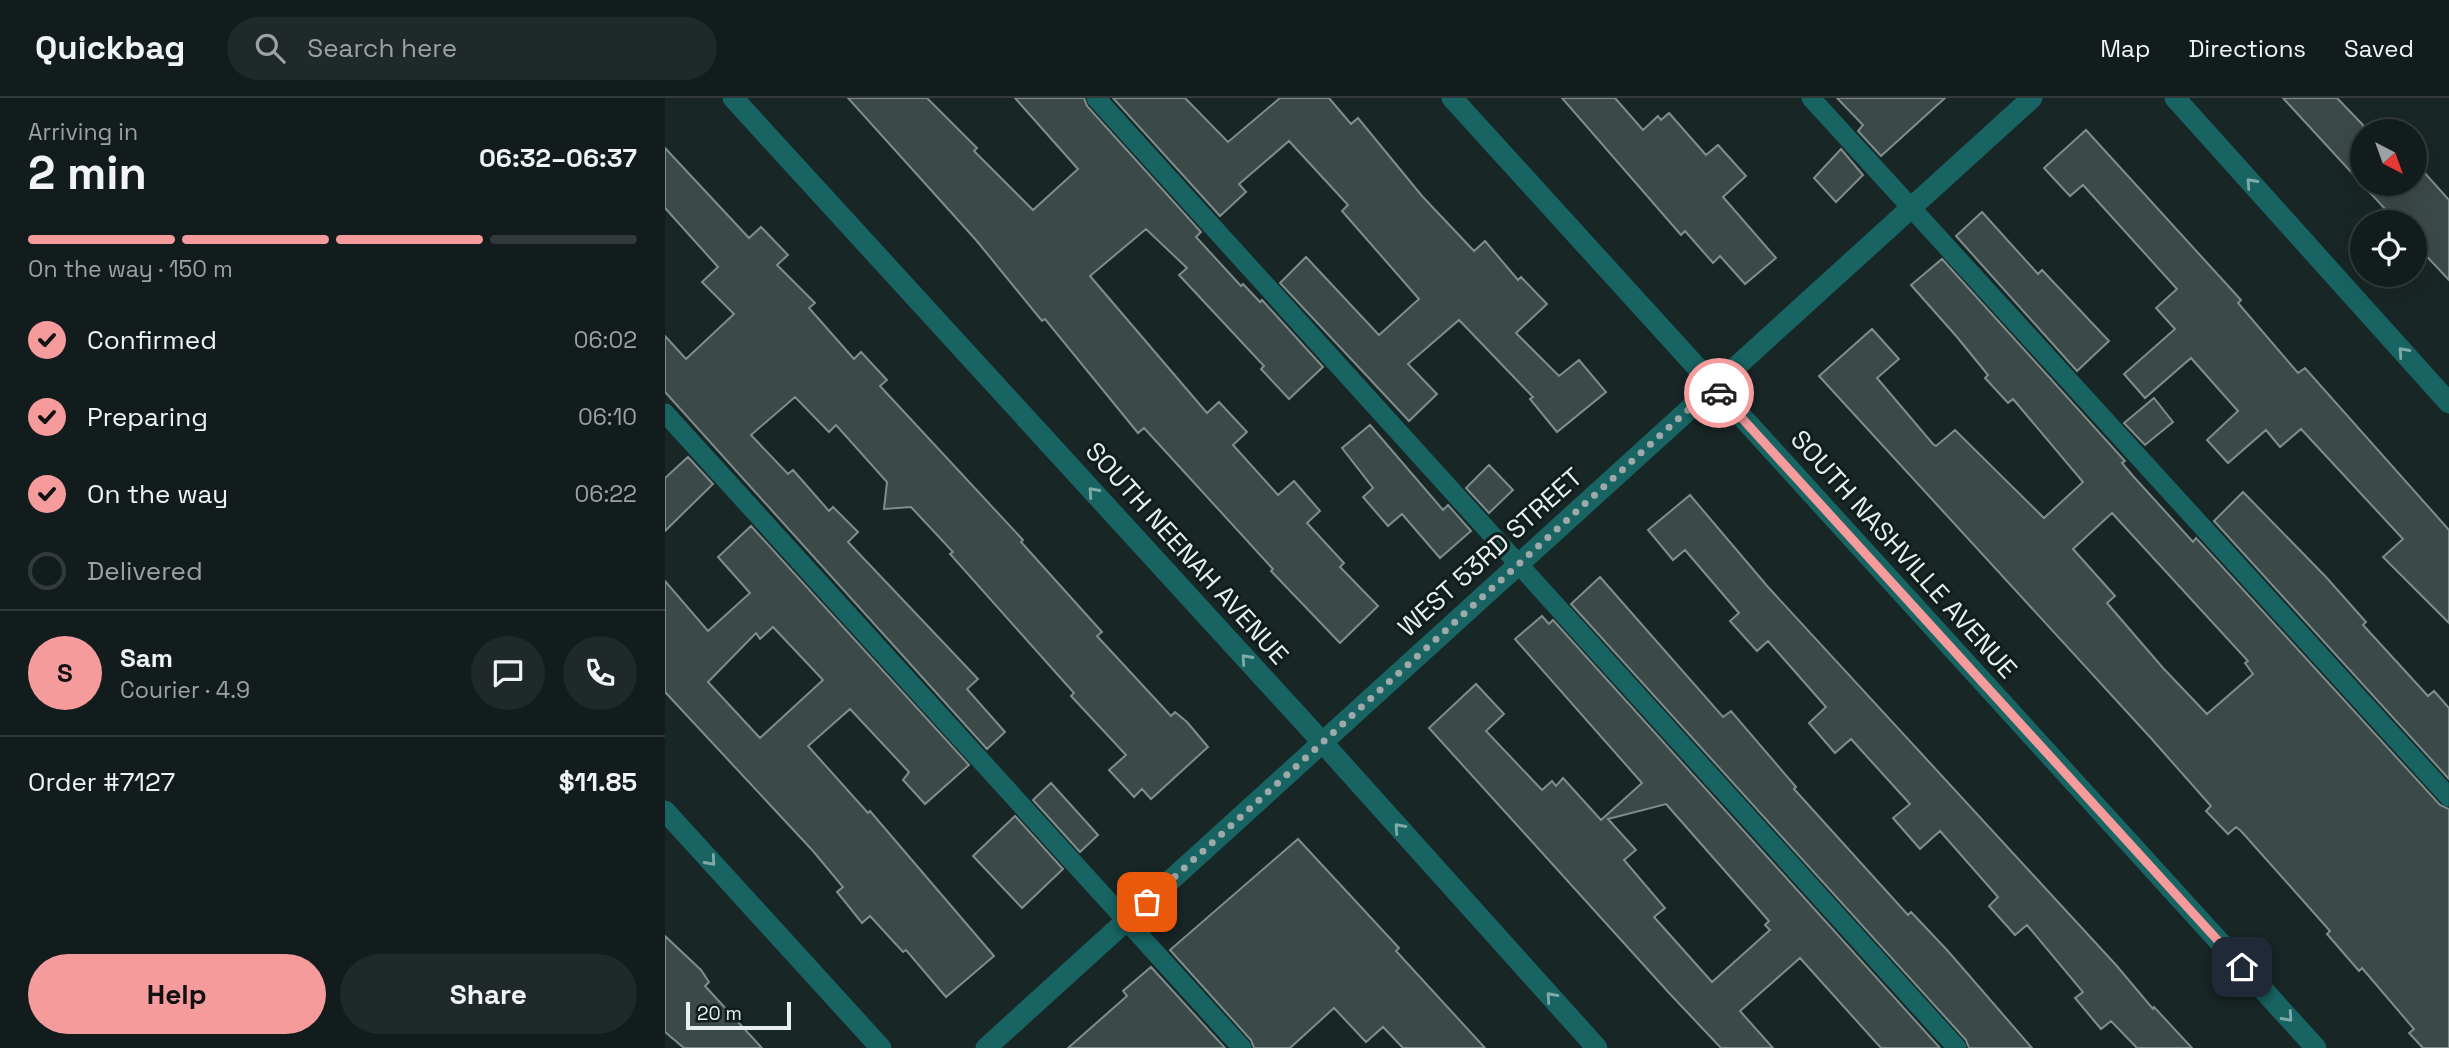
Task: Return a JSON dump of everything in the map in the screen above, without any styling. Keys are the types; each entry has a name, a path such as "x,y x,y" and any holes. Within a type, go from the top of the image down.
{"street":[{"name":"SOUTH NEENAH AVENUE","path":"733,98 1323,743 1597,1048"},
{"name":"SOUTH NASHVILLE AVENUE","path":"1452,98 2316,1048"},
{"name":"WEST 53RD STREET","path":"986,1048 2032,98"},
{"path":"2175,98 2449,403"},
{"path":"665,811 881,1048"}],"lane":[{"path":"1096,98 1957,1048"},
{"path":"1811,98 2449,797"},
{"path":"665,413 1242,1048"}],"building":[{"path":"848,98 927,98 977,148 974,151 1033,210 1078,169 1015,98 1084,98 1087,106 1201,232 1196,237 1241,286 1243,284 1260,302 1262,300 1323,367 1289,399 1261,369 1264,366 1179,275 1187,268 1146,229 1090,276 1207,413 1219,402 1247,432 1233,445 1278,495 1294,481 1320,511 1307,523 1344,563 1340,567 1378,606 1340,643 1271,571 1273,569 1144,428 1138,433 1045,319 1042,321 976,240"},
{"path":"1113,98 1185,98 1228,142 1280,98 1329,98 1351,124 1358,118 1422,196 1474,251 1485,241 1518,280 1521,277 1547,304 1516,333 1559,376 1579,360 1606,392 1557,432 1530,399 1533,397 1459,320 1408,364 1437,394 1409,421 1280,283 1306,257 1379,335 1419,299 1342,211 1348,205 1289,141 1239,184 1246,192 1220,216"},
{"path":"1562,98 1615,98 1643,130 1658,116 1661,120 1669,113 1706,155 1718,145 1746,176 1723,197 1776,258 1745,284 1720,256 1713,263 1685,231 1681,235"},
{"path":"1837,98 1945,98 1881,156 1858,131 1863,125"},
{"path":"2283,98 2337,98 2357,119 2350,119 2350,171"},
{"path":"2086,130 2241,300 2238,303 2298,373 2305,368 2449,530 2449,623 2383,557 2403,539 2301,429 2280,447 2266,430 2228,463 2207,440 2238,411 2191,358 2145,398 2124,374 2175,329 2156,308 2177,289 2083,185 2070,196 2044,168"},
{"path":"665,148 749,238 761,227 788,255 777,265 815,303 809,308 854,359 861,352 887,380 880,386 1023,540 1021,542 1102,632 1097,636 1171,716 1175,712 1187,722 1208,747 1151,799 1142,789 1134,797 1109,770 1126,755 1071,696 1074,693 950,554 953,552 911,507 884,509 887,482 836,425 829,432 795,397 751,435 788,474 793,470 829,511 833,507 858,532 848,542 978,679 967,689 1005,732 987,749 665,392 665,336 686,359 734,314 702,282 718,267 665,208"},
{"path":"1841,149 1863,175 1836,202 1814,178"},
{"path":"2427,175 2449,200 2449,280 2427,257 2427,210 2386,210 2373,196 2427,196"},
{"path":"1982,212 2038,274 2042,270 2109,341 2077,371 1956,236"},
{"path":"1942,259 2125,461 2122,463 2193,542 2196,538 2440,805 2449,809 2449,1048 2423,1048 2409,1033 2414,1029 2362,968 2359,971 2327,934 2330,931 2241,831 2236,827 2228,834 2206,811 2211,806 2149,736 1819,376 1872,329 1899,359 1877,378 1933,444 1936,446 1955,430 2044,518 2083,482 2013,399 2008,403 1985,378 1988,375 1911,285","holes":["2112,513 2248,661 2245,663 2253,674 2207,714 2107,603 2115,596 2073,549"]},
{"path":"2154,398 2173,422 2145,445 2124,423"},
{"path":"1370,425 1443,510 1448,505 1471,531 1440,558 1402,514 1388,526 1363,497 1373,488 1342,448"},
{"path":"688,457 713,484 665,531 665,478"},
{"path":"1489,465 1513,490 1489,513 1466,488"},
{"path":"2243,492 2326,577 2366,622 2363,625 2428,696 2434,691 2449,708 2449,779 2214,521"},
{"path":"1690,495 1768,587 2116,965 2153,1009 2154,1007 2192,1048 2137,1048 2111,1021 2101,1029 2075,998 2083,992 2027,925 2015,935 1989,906 1998,897 1940,831 1920,849 1893,818 1910,804 1851,739 1835,753 1809,723 1826,707 1768,641 1757,651 1730,621 1739,613 1685,550 1673,560 1648,530"},
{"path":"751,526 969,765 925,804 903,780 909,772 850,709 808,746 868,813 870,811 994,956 946,997 906,950 903,952 870,916 862,923 837,892 843,887 813,851 665,692 665,581 708,631 750,593 718,557","holes":["773,627 823,680 760,738 708,682 756,633 760,639"]},
{"path":"1600,577 1723,717 1731,711 1796,787 1794,789 1908,915 1911,912 1947,950 2032,1048 1969,1048 1966,1040 1571,604"},
{"path":"1542,616 1549,624 1553,620 1940,1048 1881,1048 1800,958 1740,1011 1773,1048 1721,1048 1429,728 1476,684 1504,714 1486,731 1542,790 1552,781 1556,786 1563,778 1601,820 1642,783 1515,639","holes":["1666,804 1769,921 1765,925 1770,930 1712,982 1654,917 1665,908 1624,860 1636,850 1608,819"]},
{"path":"1051,783 1098,835 1080,852 1033,800"},
{"path":"1015,816 1063,869 1022,908 973,856"},
{"path":"1298,839 1399,948 1396,951 1485,1048 1403,1048 1383,1027 1366,1042 1334,1008 1290,1048 1254,1048 1251,1040 1170,950"},
{"path":"665,936 701,970 709,982 705,986 762,1048 684,1048 665,1032"},
{"path":"1151,967 1225,1048 1068,1048 1127,996 1123,991"}],"way so far":[{"path":"1147,902 1698,401 1714,387 1719,393"}],"route":[{"path":"1719,393 2242,967"}]}
